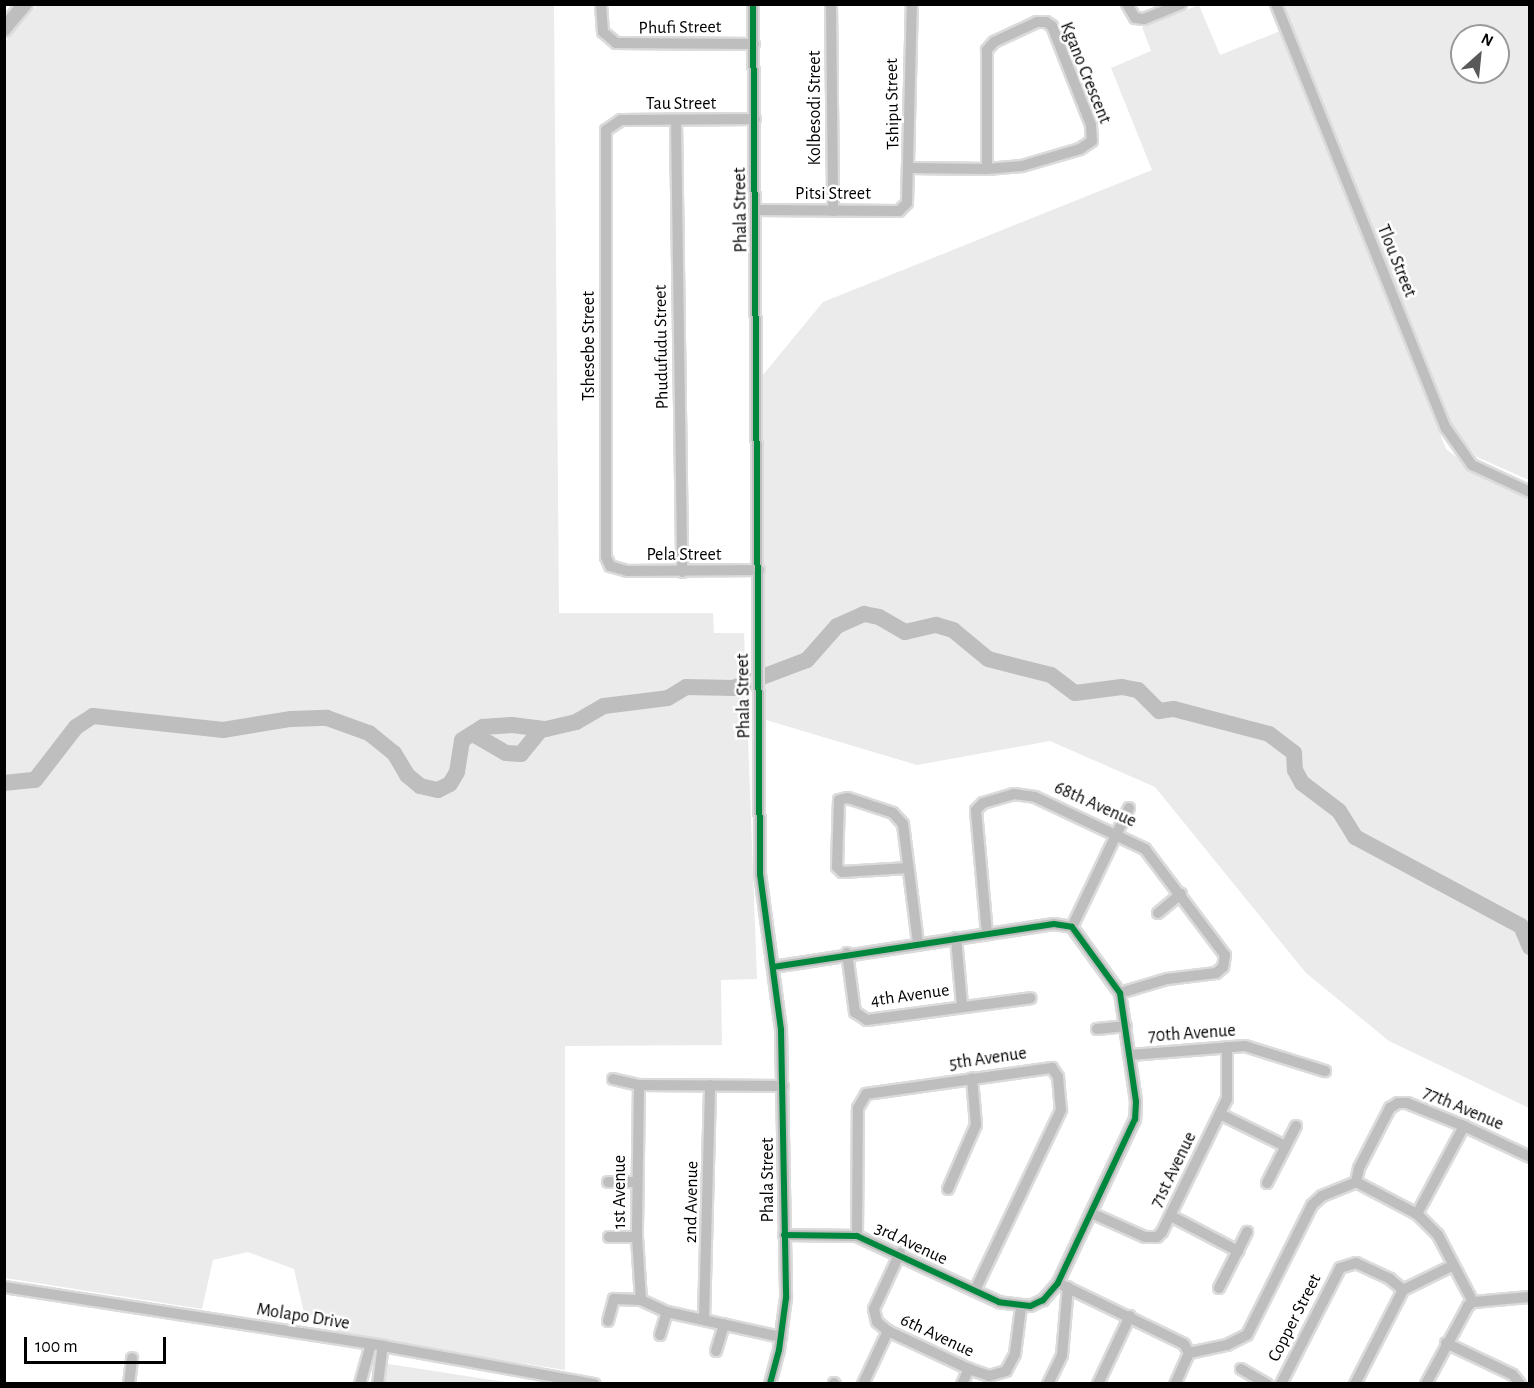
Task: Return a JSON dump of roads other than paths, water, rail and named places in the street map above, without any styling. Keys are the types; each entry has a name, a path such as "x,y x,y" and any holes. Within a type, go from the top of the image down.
{"main road":[{"path":"4,29 25,4"}],"street":[{"name":"Phufi Street","path":"601,4 603,32 608,39 632,45 754,44"},
{"name":"Phala Street","path":"753,4 760,874 773,967 783,1086 786,1298 781,1337 770,1383"},
{"name":"Kolbesodi Street","path":"831,4 833,212"},
{"name":"Tshipu Street","path":"907,203 910,168 909,16 912,4"},
{"path":"1127,4 1135,18 1144,19 1181,4"},
{"name":"Tlou Street","path":"1276,4 1446,428 1472,465 1530,492"},
{"name":"Kgano Crescent","path":"910,168 987,169 1022,166 1080,148 1094,138 1053,26 1046,22 1016,32 987,50 987,169"},
{"name":"Tau Street","path":"608,126 621,120 676,122 755,119"},
{"name":"Phudufudu Street","path":"676,122 682,572"},
{"name":"Tshesebe Street","path":"608,126 604,134 606,557 610,566"},
{"name":"Pitsi Street","path":"756,210 899,211 907,203"},
{"name":"Pela Street","path":"610,566 627,571 759,570"},
{"name":"68th Avenue","path":"987,934 975,820 983,803 1025,794 1117,833 1144,849 1181,894 1225,955 1223,967 1216,973 1167,979 1119,993"},
{"path":"908,868 842,872 837,867 839,800 849,798 900,819 908,868 918,943"},
{"path":"1072,927 1129,807"},
{"path":"1158,914 1181,894"},
{"path":"773,967 847,953 1054,924 1072,927 1119,993 1130,1055 1135,1119 1091,1213 1063,1285 1062,1355 1048,1383"},
{"path":"956,938 962,1005"},
{"name":"4th Avenue","path":"847,953 855,1012 862,1019 1031,998"},
{"path":"1097,1029 1126,1026"},
{"name":"71st Avenue","path":"1091,1213 1152,1238 1162,1232 1229,1091 1227,1047"},
{"name":"70th Avenue","path":"1130,1055 1255,1047 1325,1071"},
{"name":"5th Avenue","path":"857,1236 860,1100 875,1090 1052,1068 1058,1077 1062,1102 1056,1123 975,1290"},
{"path":"948,1189 976,1125 972,1078"},
{"path":"613,1079 639,1085 783,1086"},
{"name":"1st Avenue","path":"639,1085 636,1182 641,1300"},
{"name":"2nd Avenue","path":"704,1319 710,1085"},
{"name":"77th Avenue","path":"1356,1182 1359,1168 1385,1117 1398,1103 1407,1103 1464,1126 1530,1157"},
{"path":"1220,1114 1285,1146"},
{"path":"1267,1183 1296,1125"},
{"path":"1418,1214 1464,1126"},
{"path":"608,1182 636,1182"},
{"path":"1189,1353 1227,1345 1247,1335 1312,1205 1322,1196 1356,1182 1418,1214 1438,1235 1452,1266 1473,1302"},
{"path":"1171,1216 1238,1251"},
{"path":"1219,1288 1247,1232"},
{"name":"3rd Avenue","path":"784,1235 857,1236 900,1253 975,1290 1021,1307"},
{"path":"609,1237 637,1237"},
{"name":"6th Avenue","path":"900,1253 874,1309 877,1322 888,1331 969,1370 989,1376 1006,1371 1015,1354 1021,1307"},
{"name":"Copper Street","path":"1281,1383 1340,1268 1356,1263 1390,1279 1403,1290"},
{"path":"1355,1383 1403,1290 1452,1266"},
{"path":"1021,1307 1038,1304 1063,1285"},
{"path":"1063,1285 1178,1340 1189,1353"},
{"name":"Molapo Drive","path":"4,1287 383,1346 595,1383"},
{"path":"1473,1302 1530,1297"},
{"path":"608,1321 614,1299 641,1300 667,1312 781,1337"},
{"path":"1426,1383 1446,1343 1473,1302"},
{"path":"660,1335 667,1312"},
{"path":"1098,1383 1130,1316"},
{"path":"716,1351 724,1324"},
{"path":"863,1383 888,1331"},
{"path":"1446,1343 1513,1375 1520,1383"},
{"path":"360,1383 370,1344"},
{"path":"378,1383 383,1346"},
{"path":"1175,1383 1189,1353"},
{"path":"129,1383 132,1358"},
{"path":"1241,1369 1267,1383"},
{"path":"962,1383 969,1370"}],"waterway":[{"path":"4,783 35,780 76,727 93,716 223,730 291,719 327,718 369,733 394,753 407,775 420,786 438,790 450,784 457,772 462,740 483,727 512,725 546,729 576,722 604,706 668,698 686,687 733,688 807,660 837,626 864,614 879,617 905,632 936,625 953,630 988,659 1051,675 1075,693 1122,687 1138,690 1159,711 1174,709 1269,734 1294,753 1295,770 1302,783 1339,811 1355,837 1521,926 1530,947"},
{"path":"473,734 506,753 521,754 541,729"}]}
